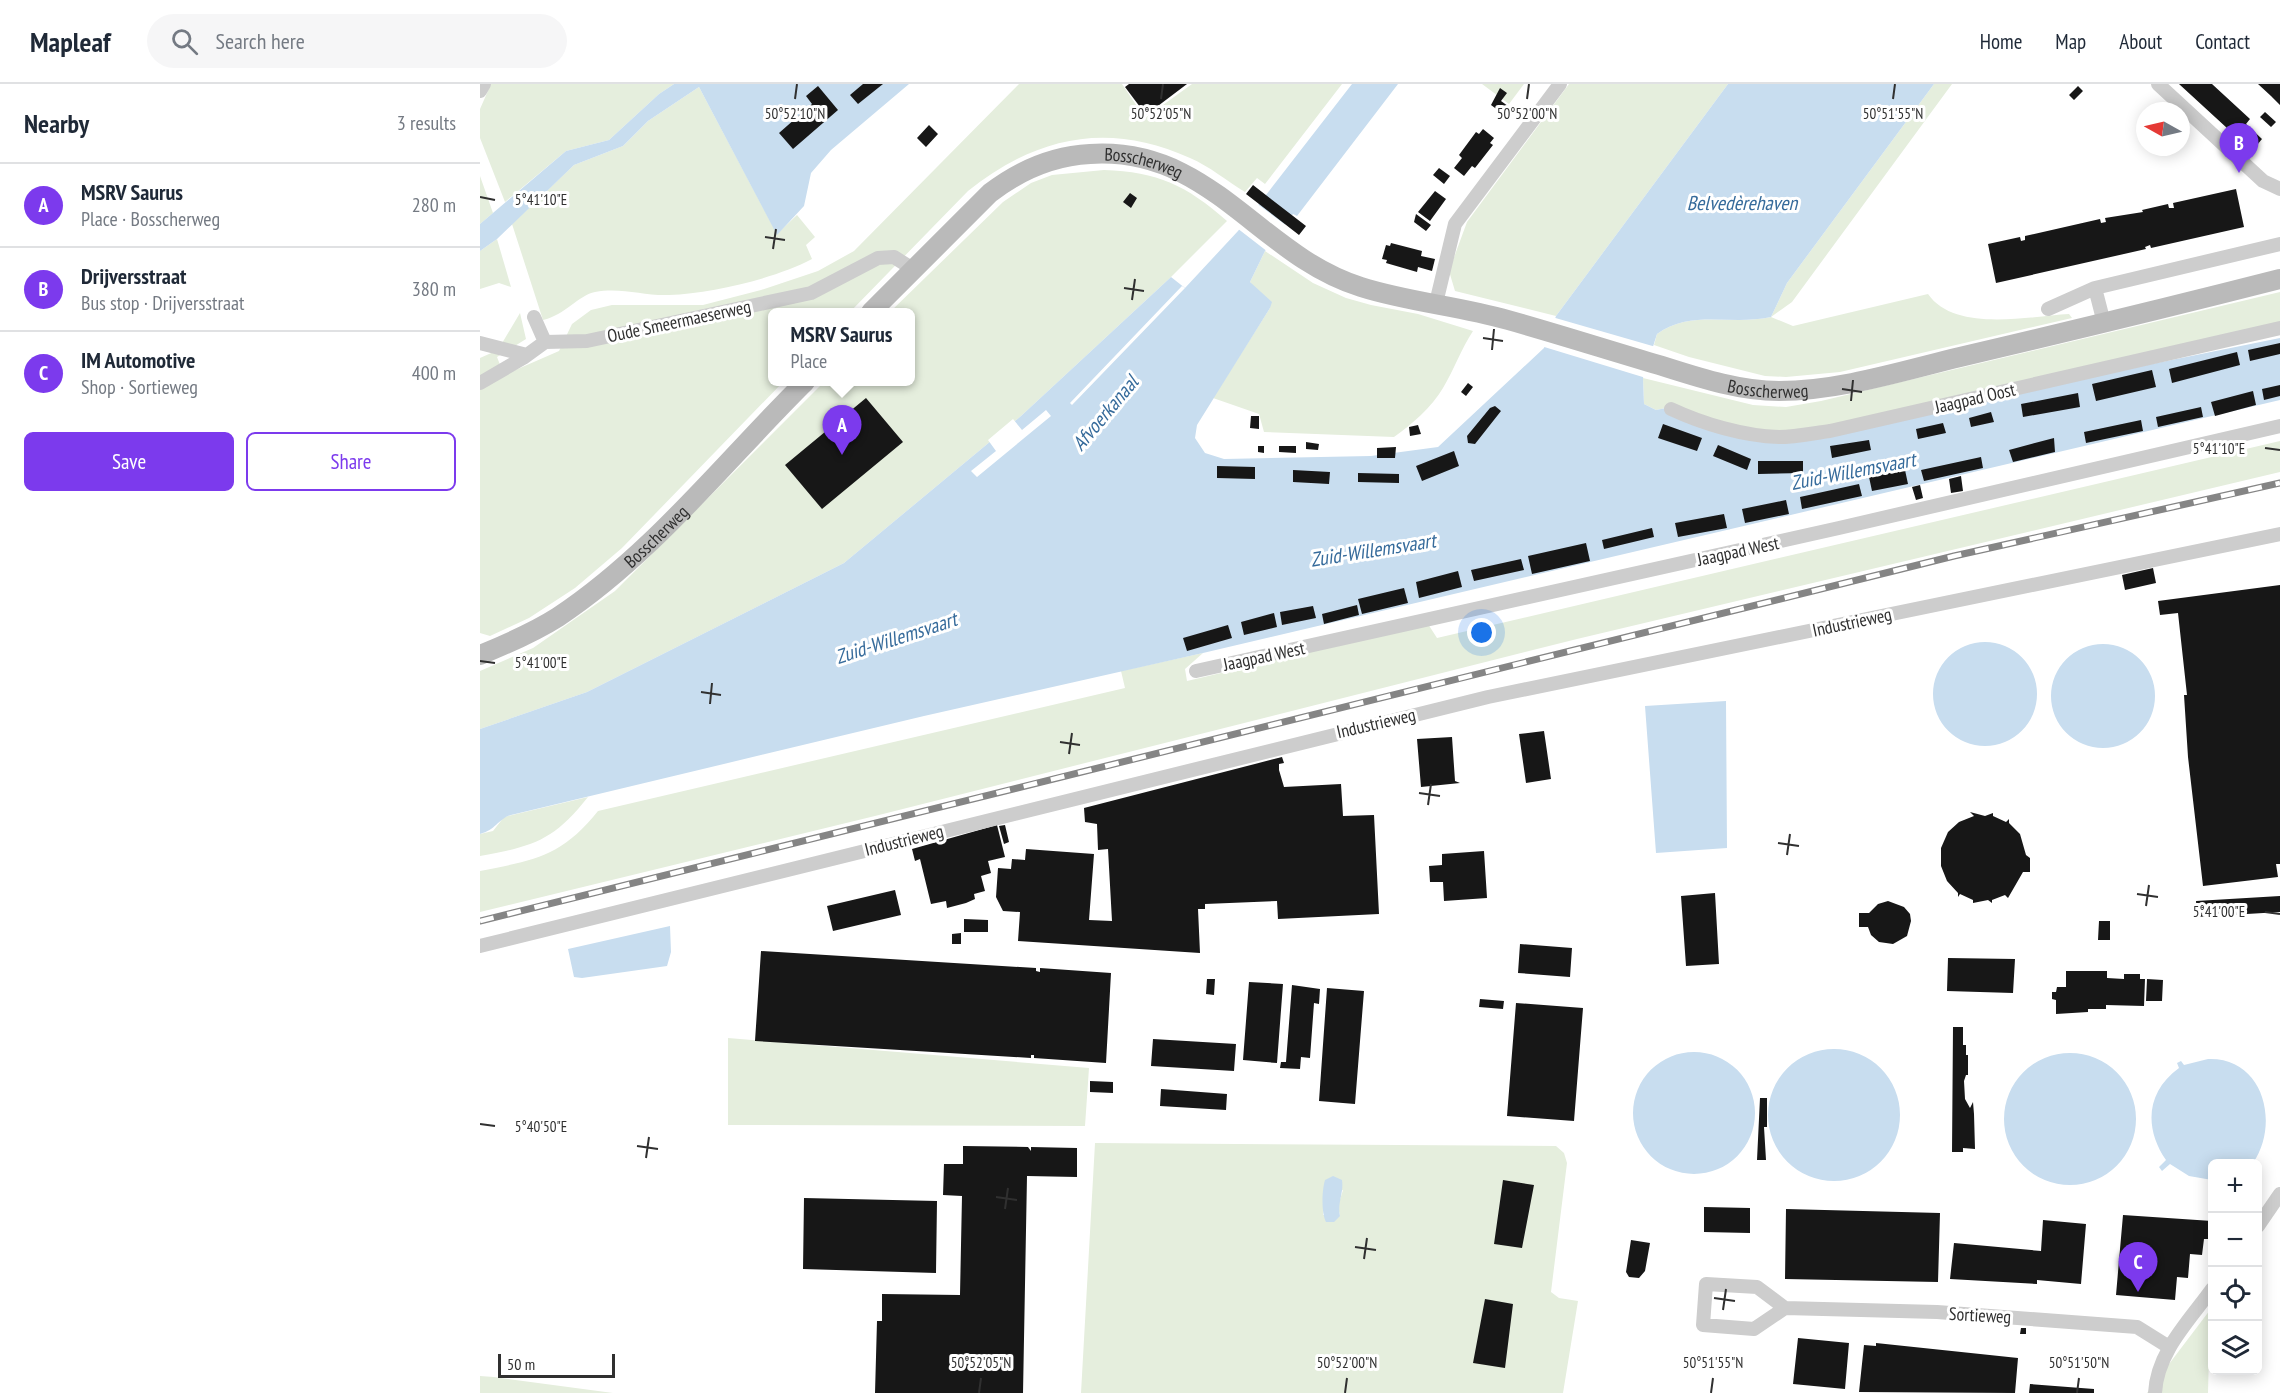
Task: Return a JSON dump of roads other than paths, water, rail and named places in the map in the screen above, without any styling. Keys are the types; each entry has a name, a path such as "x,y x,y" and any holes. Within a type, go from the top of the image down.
{"street":[{"path":"480,91 484,84"},
{"path":"1436,303 1455,224 1560,84"},
{"path":"2158,84 2263,181 2280,189"},
{"name":"Bosscherweg","path":"875,308 990,194 1010,178 1034,166 1063,158 1102,153 1150,159 1195,178 1318,268 1359,287 1508,320 1737,387 1794,391 1902,371 2280,279"},
{"path":"2048,309 2095,288 2280,244"},
{"name":"Oude Smeermaeserweg","path":"545,342 587,341 811,293 878,258 894,257 913,269"},
{"path":"2095,288 2104,323"},
{"path":"480,383 545,342 534,317"},
{"name":"Jaagpad Oost","path":"1671,409 1712,424 1779,437 1830,431 2280,328"},
{"path":"480,343 509,353 527,355"},
{"name":"Bosscherweg","path":"480,655 522,638 556,618 615,574 800,386"},
{"name":"Jaagpad West","path":"1196,671 1828,531 2280,426"},
{"name":"Industrieweg","path":"480,946 1455,705 2280,534"},
{"path":"2262,1220 2280,1194"},
{"path":"1706,1284 1757,1287 1785,1308 1754,1329 1703,1325 1706,1284"},
{"path":"2155,1393 2158,1366 2169,1347 2208,1294"},
{"name":"Sortieweg","path":"1785,1308 1949,1313 2137,1327 2169,1347"}],"water":[{"path":"674,84 909,84 831,150 811,173 804,206 777,235 699,87 648,121 623,146 574,165 497,239 480,251 480,224 566,151 609,140 659,94"},
{"path":"1352,84 1398,84 1297,216 1293,214 1265,251 1250,282 1272,302 1197,425 1195,438 1205,453 1224,459 1371,456 1438,447 1544,348 1556,316 1728,84 1934,84 1787,283 1771,317 1697,320 1670,326 1657,334 1643,378 1644,404 1656,410 1666,408 1776,440 2280,338 2280,400 1203,653 924,716 511,815 490,830 480,834 480,729 587,692 844,563 1021,416 1171,277 1185,288 1238,231"},
{"path":"1985,642 2005,646 2022,657 2033,674 2037,694 2033,714 2022,731 2005,742 1985,746 1965,742 1948,731 1937,714 1933,694 1937,674 1948,657 1965,646"},
{"path":"2103,644 2123,648 2140,659 2151,676 2155,696 2151,716 2140,733 2123,744 2103,748 2083,744 2066,733 2055,716 2051,696 2055,676 2066,659 2083,648"},
{"path":"1726,701 1727,848 1656,853 1645,706"},
{"path":"670,926 671,952 667,966 582,978 574,977 568,949"},
{"path":"1834,1049 1859,1054 1881,1068 1895,1090 1900,1115 1895,1140 1881,1162 1859,1176 1834,1181 1809,1176 1787,1162 1773,1140 1768,1115 1773,1090 1787,1068 1809,1054"},
{"path":"1694,1052 1717,1057 1737,1070 1750,1090 1755,1113 1750,1136 1737,1156 1717,1169 1694,1174 1671,1169 1651,1156 1638,1136 1633,1113 1638,1090 1651,1070 1671,1057"},
{"path":"2070,1053 2095,1058 2117,1072 2131,1094 2136,1119 2131,1144 2117,1166 2095,1180 2070,1185 2045,1180 2023,1166 2009,1144 2004,1119 2009,1094 2023,1072 2045,1058"},
{"path":"2208,1059 2227,1061 2242,1069 2254,1081 2262,1096 2265,1112 2265,1130 2255,1159 2208,1159 2208,1179 2189,1176 2170,1164 2162,1171 2159,1167 2166,1160 2154,1136 2152,1111 2160,1088 2179,1068 2177,1063 2181,1061 2184,1065"},
{"path":"1333,1176 1342,1180 1340,1216 1334,1222 1326,1222 1323,1189 1325,1180"}],"railway":[{"path":"480,921 1954,556 2280,483"}],"place":[{"name":"Drijversstraat","path":"2239,173"},
{"name":"MSRV Saurus","path":"842,455"},
{"name":"IM Automotive","path":"2138,1292"}],"water label":[{"name":"Belvedèrehaven","path":"1742,203"},
{"name":"Afvoerkanaal","path":"1105,413"},
{"name":"Zuid-Willemsvaart","path":"1853,471"},
{"name":"Zuid-Willemsvaart","path":"1373,550"},
{"name":"Zuid-Willemsvaart","path":"896,638"}]}
